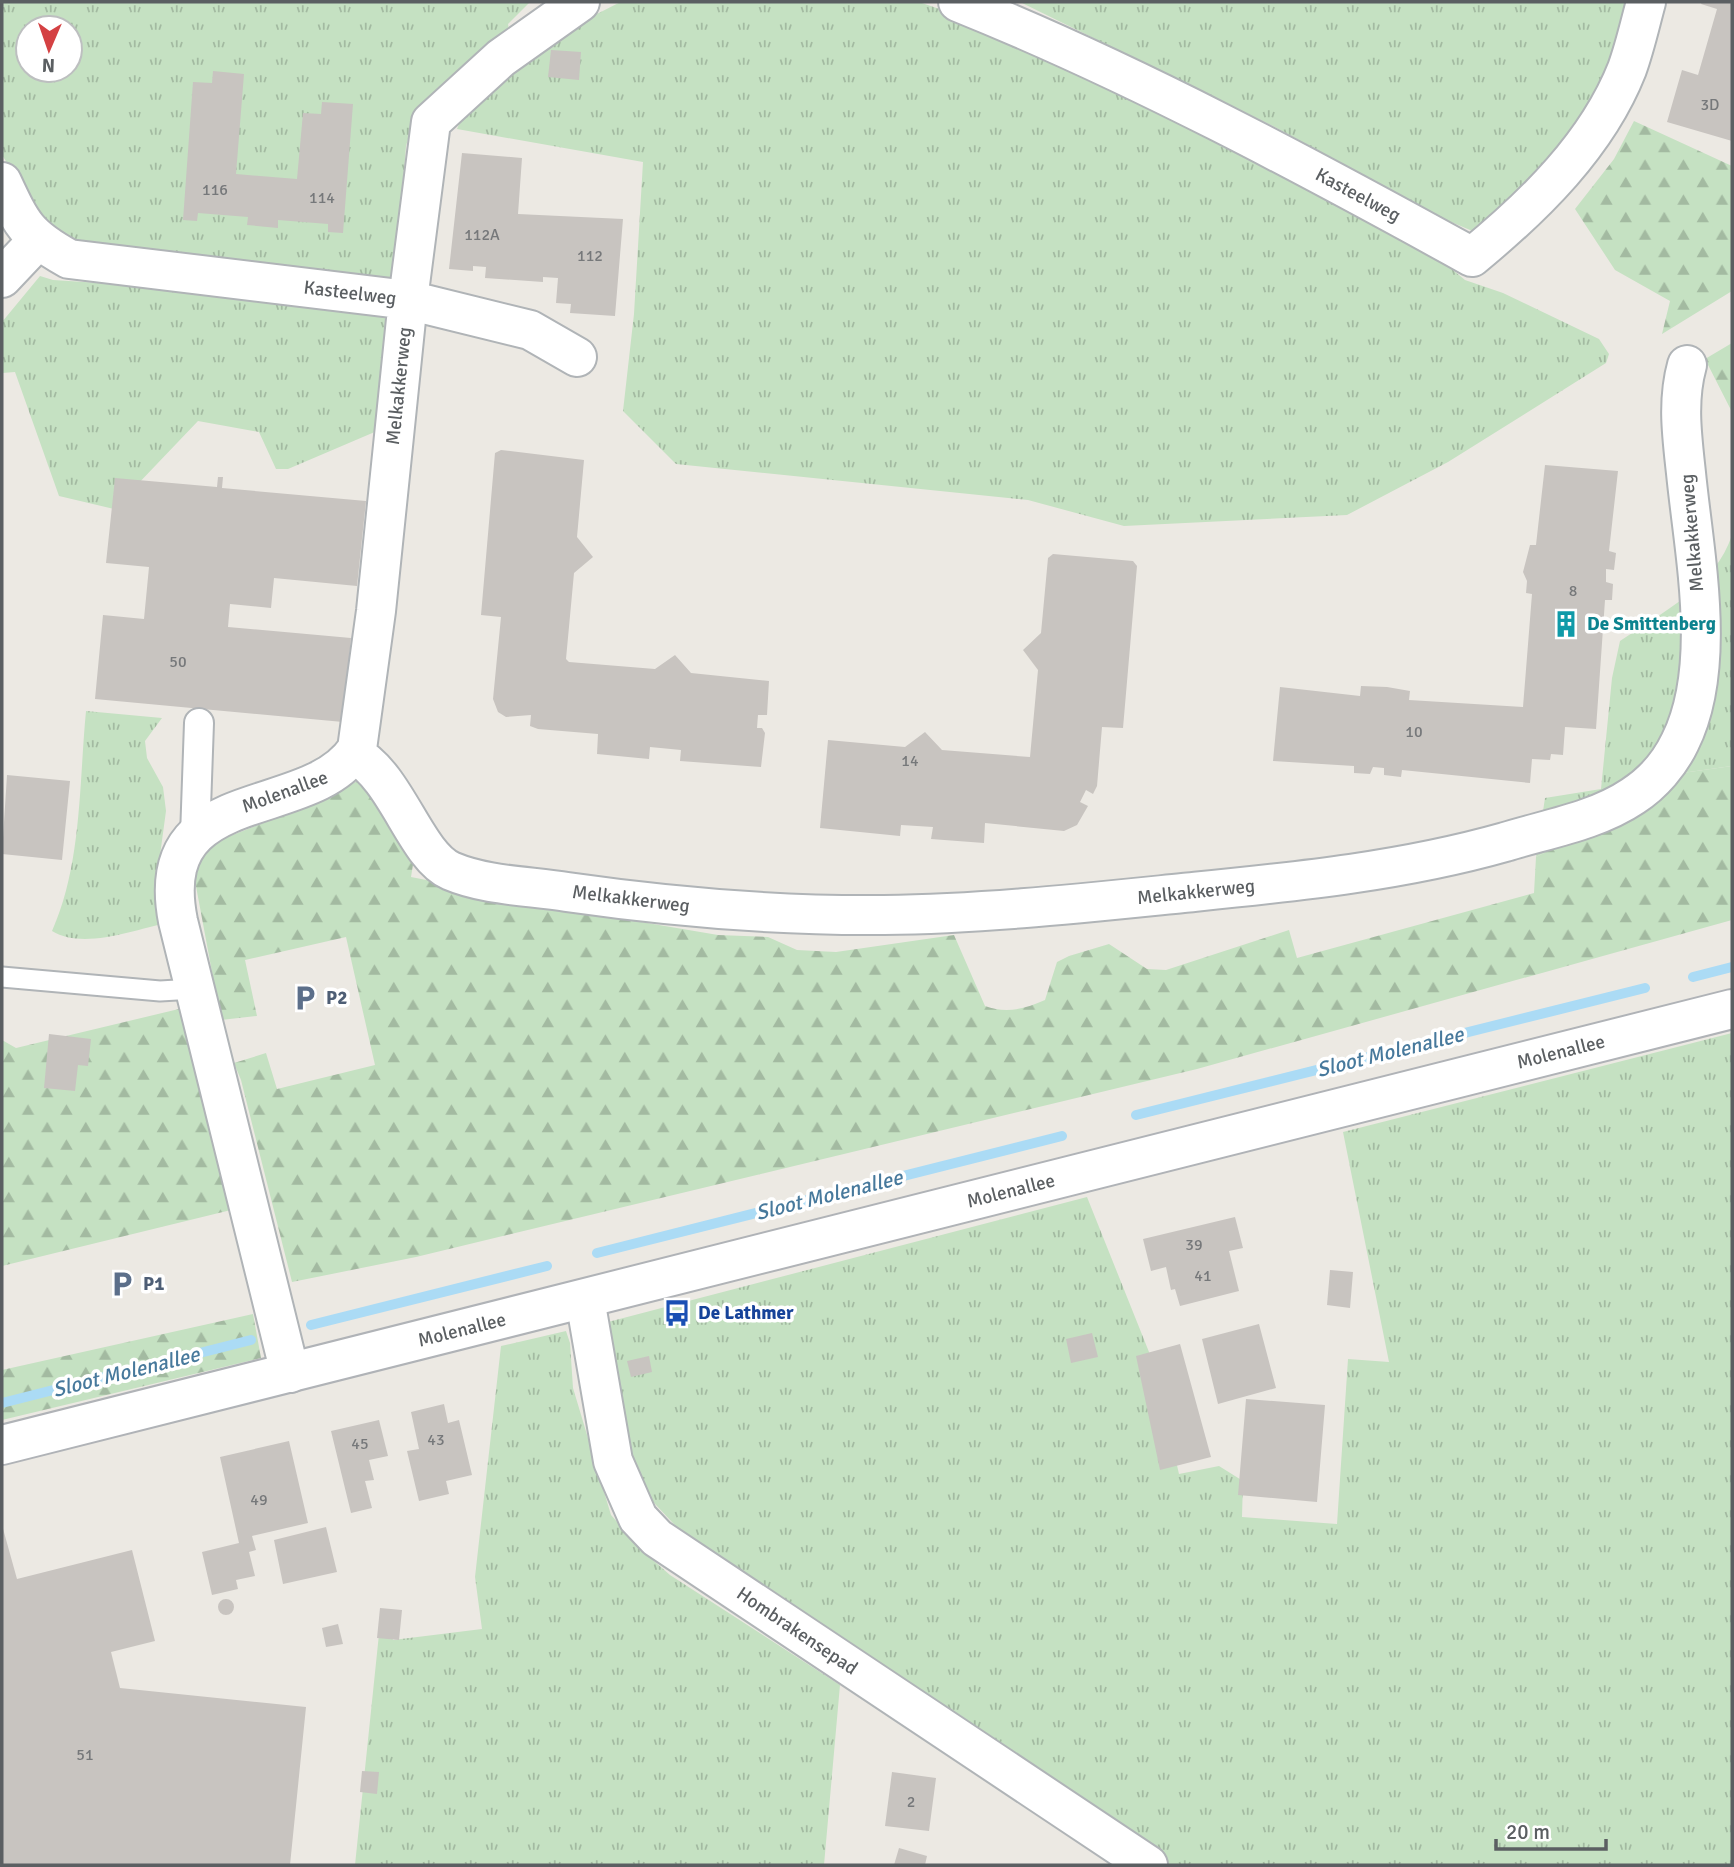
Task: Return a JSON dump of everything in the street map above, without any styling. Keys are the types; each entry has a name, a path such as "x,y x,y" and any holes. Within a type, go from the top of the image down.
{"street":[{"name":"Kasteelweg","path":"2,182 18,215 37,241 69,259 408,300 430,122 501,58 580,2"},
{"name":"Kasteelweg","path":"958,2 1071,49 1369,200 1472,257 1540,196 1596,127 1627,69 1646,2"},
{"path":"2,278 37,241"},
{"name":"Melkakkerweg","path":"577,357 530,330 408,300 358,744 365,760 411,820 427,850 448,870 489,880 590,895 782,914 888,915 980,910 1314,880 1392,869 1562,826 1608,810 1632,797 1655,778 1681,741 1698,683 1699,606 1680,411 1687,365"},
{"name":"Molenallee","path":"195,836 199,723"},
{"name":"Molenallee","path":"290,1373 174,903 178,868 195,836 215,820 236,810 332,776 358,744"},
{"name":"Molenallee","path":"2,1445 1732,1009"},
{"name":"Hombrakensepad","path":"585,1298 613,1461 638,1518 657,1538 1148,1865"}],"lane":[{"path":"2,977 160,991 194,989"}],"green space":[{"path":"2,2 530,2 508,24 510,35 413,122 406,146 396,281 100,252 54,236 2,155"},
{"path":"621,2 919,2 992,27 1435,255 1465,280 1503,293 1599,339 1609,354 1606,363 1448,462 1347,515 1124,526 1028,500 676,464 623,411 634,314 643,162 457,129 468,111 505,74 554,39"},
{"path":"1020,2 1629,2 1601,90 1571,142 1482,235 1444,219 1273,126"},
{"path":"1634,121 1732,166 1732,291 1662,334 1670,301 1615,270 1575,209 1614,159"},
{"path":"40,276 53,280 147,286 392,316 377,431 288,469 276,469 259,432 198,421 114,509 59,496 15,372 2,373 2,322"},
{"path":"1732,343 1732,412 1705,359"},
{"path":"1732,535 1732,766 1682,773 1638,805 1536,857 1545,798 1601,789 1612,678 1620,641 1670,608 1701,583 1714,569"},
{"path":"86,711 162,718 145,741 147,758 163,787 166,811 158,870 167,923 108,937 78,939 52,931 62,905 74,851"},
{"path":"1732,766 1732,920 1197,1069 416,1257 292,1282 241,1080 234,1063 266,1053 277,1089 375,1065 346,937 245,960 257,1016 221,1020 195,881 195,863 210,844 316,802 368,776 419,827 411,877 462,887 513,906 606,916 718,935 768,937 797,950 836,952 954,935 985,1006 1008,1010 1045,1000 1057,962 1109,944 1147,969 1166,970 1289,930 1297,958 1534,893 1536,857 1638,805 1682,773"},
{"path":"183,1008 231,1210 2,1266 2,1040 16,1048"},
{"path":"1732,1033 1732,1865 1163,1865 686,1537 641,1489 629,1443 608,1322 1087,1197 1153,1362 1179,1474 1219,1466 1243,1481 1242,1517 1337,1524 1348,1359 1389,1362 1343,1132"},
{"path":"253,1314 261,1358 2,1420 2,1370"},
{"path":"566,1331 570,1343 573,1388 611,1515 646,1554 670,1575 840,1685 824,1865 355,1865 379,1634 391,1633 393,1640 482,1629 475,1577 501,1346"}],"building":[{"path":"1732,2 1732,141 1667,122 1682,70 1698,75 1717,9 1701,4"},
{"path":"551,50 581,52 579,80 548,77"},
{"path":"213,71 244,74 236,174 297,179 303,113 321,114 322,102 353,104 343,233 328,232 328,224 278,220 278,228 247,225 248,217 198,213 197,221 183,220 193,82 212,83"},
{"path":"462,153 522,158 518,214 623,219 615,316 570,313 571,304 556,303 558,278 543,277 543,282 485,278 486,267 473,266 473,271 449,269"},
{"path":"501,450 584,460 577,537 593,557 574,573 566,659 569,662 655,669 675,655 691,673 769,681 767,715 758,715 757,728 762,728 765,733 761,767 680,761 681,750 650,747 649,759 597,754 598,734 538,729 530,726 531,715 506,717 498,712 493,699 501,617 481,615 495,453"},
{"name":"De Smittenberg","path":"1545,465 1618,471 1609,551 1616,553 1614,570 1606,569 1606,582 1613,584 1612,600 1605,600 1596,729 1565,727 1563,755 1551,754 1550,760 1532,759 1530,783 1402,770 1401,777 1384,775 1384,768 1373,767 1370,774 1354,773 1354,766 1273,761 1280,687 1360,696 1361,686 1387,687 1410,691 1409,700 1523,707 1532,594 1526,593 1527,581 1523,572 1530,545 1536,545"},
{"path":"218,477 223,477 222,488 366,501 357,586 274,578 271,608 230,604 228,627 351,638 343,722 95,699 103,615 144,619 149,567 106,563 115,478 217,487"},
{"path":"1053,554 1133,561 1137,566 1123,728 1102,727 1097,786 1093,794 1086,790 1080,802 1088,806 1077,825 1064,831 985,823 984,843 931,839 933,827 901,825 900,836 820,828 828,740 905,747 925,732 942,750 1030,757 1038,670 1023,650 1041,633 1048,558"},
{"path":"7,775 70,781 62,860 2,854"},
{"path":"49,1034 91,1039 88,1066 78,1065 75,1091 44,1088"},
{"path":"1235,1217 1243,1248 1229,1251 1239,1291 1180,1306 1175,1289 1171,1290 1166,1267 1151,1271 1143,1239"},
{"path":"1330,1270 1353,1272 1350,1308 1327,1305"},
{"path":"1259,1324 1276,1388 1218,1404 1202,1339"},
{"path":"1092,1333 1098,1357 1071,1363 1066,1339"},
{"path":"1180,1344 1211,1457 1160,1470 1136,1356"},
{"path":"649,1356 652,1372 631,1377 627,1361"},
{"path":"1246,1399 1325,1405 1317,1502 1238,1495"},
{"path":"444,1404 448,1423 459,1420 472,1475 446,1481 449,1494 419,1501 407,1451 419,1449 411,1412"},
{"path":"379,1420 388,1456 369,1460 374,1480 365,1481 372,1508 351,1513 331,1431"},
{"path":"289,1441 308,1523 252,1536 256,1550 249,1552 255,1576 236,1580 238,1589 212,1595 202,1552 239,1543 220,1457"},
{"path":"2,1525 17,1579 132,1550 155,1641 111,1652 120,1688 306,1707 290,1865 2,1865"},
{"path":"326,1527 337,1572 283,1584 274,1540"},
{"path":"226,1599 232,1601 232,1613 226,1615 220,1613 218,1607 220,1601"},
{"path":"380,1608 402,1610 399,1640 377,1638"},
{"path":"338,1624 343,1644 326,1647 322,1628"},
{"path":"362,1771 379,1772 377,1794 360,1792"},
{"path":"892,1772 936,1778 929,1831 885,1826"},
{"path":"899,1848 927,1856 925,1865 894,1865"}],"waterway":[{"name":"Sloot Molenallee","path":"1693,977 1732,967"},
{"name":"Sloot Molenallee","path":"1136,1115 1645,988"},
{"name":"Sloot Molenallee","path":"597,1253 1062,1136"},
{"name":"Sloot Molenallee","path":"311,1325 547,1266"},
{"name":"Sloot Molenallee","path":"2,1403 251,1340"}],"place":[{"name":"De Smittenberg","path":"1566,624"},
{"name":"P2","path":"305,998"},
{"name":"P1","path":"122,1284"},
{"name":"De Lathmer","path":"677,1313"}]}
